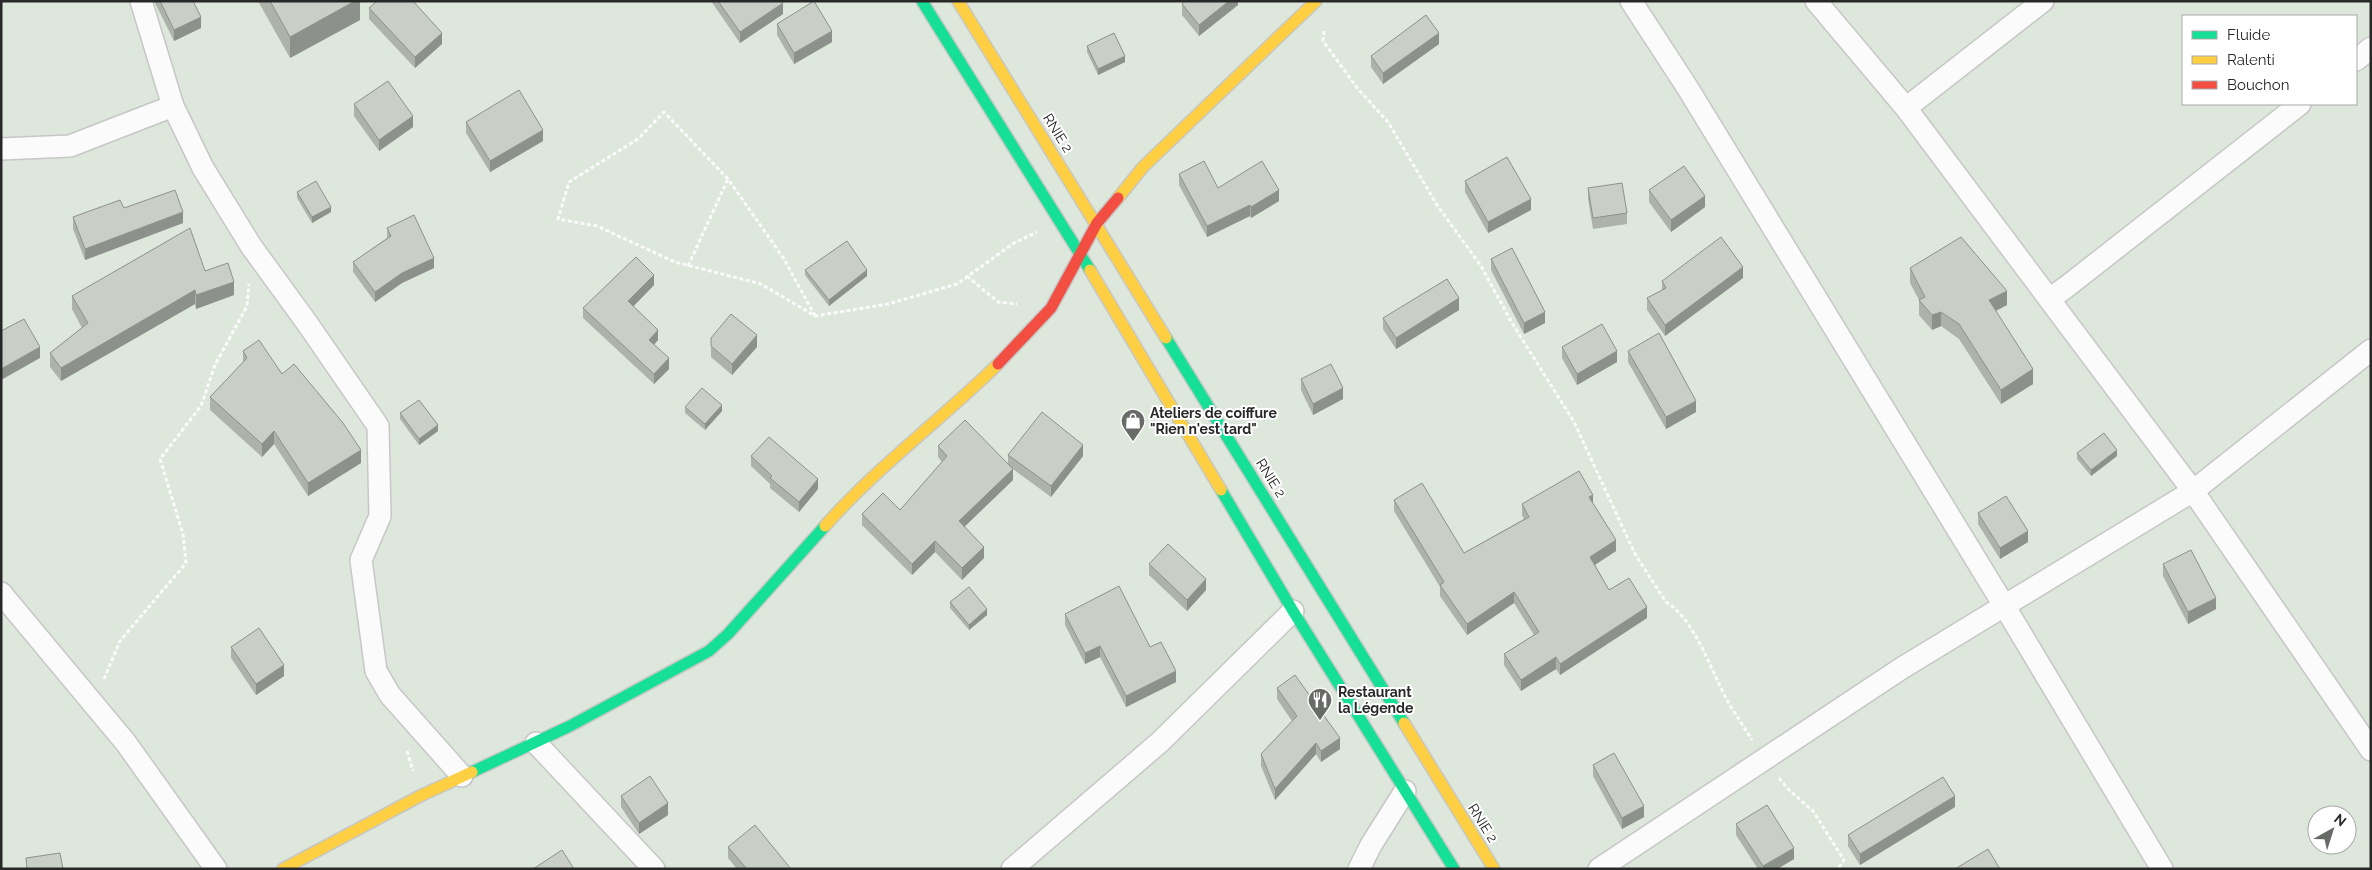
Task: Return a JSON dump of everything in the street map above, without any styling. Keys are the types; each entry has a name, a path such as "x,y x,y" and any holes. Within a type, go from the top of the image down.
{"main road":[{"path":"922,1 1080,253 1293,611 1454,869"},
{"name":"RNIE 2","path":"958,1 1097,223 1494,869"},
{"path":"283,869 420,796 536,743 710,651 728,634 848,500 966,395 1017,345 1051,308 1097,223 1143,167 1316,1"}],"street":[{"path":"141,1 161,72 173,106 203,168 251,246 308,323 378,426 380,516 361,560 376,671 390,695 462,776"},
{"path":"1631,1 1687,87 2005,607 2162,869"},
{"path":"1816,1 1906,108 2194,491 2371,750"},
{"path":"1906,108 2043,1"},
{"path":"2357,59 2371,48"},
{"path":"2049,299 2299,105"},
{"path":"1,149 70,146 173,106"},
{"path":"1599,869 1902,668 2194,491 2371,350"},
{"path":"1,593 126,743 216,869"},
{"path":"1012,869 1160,742 1293,611"},
{"path":"536,743 654,869"},
{"path":"1360,869 1371,845 1405,791"}],"path":[{"path":"1326,21 1322,41 1358,89 1388,122 1437,205 1481,266 1512,323 1574,422 1635,554 1666,602 1674,607 1694,634 1728,701 1765,760 1789,790 1813,811 1844,860 1838,869"},
{"path":"815,316 784,259 728,178 664,112 638,139 569,182 558,219 597,226 675,262 761,284 815,316 888,304 957,284 1014,243 1060,222"},
{"path":"688,266 728,178"},
{"path":"94,704 120,641 186,563 182,534 160,459 201,406 215,364 247,306 251,246"},
{"path":"967,276 998,302 1051,308"}],"building":[{"path":"160,1 193,1 201,17 174,30"},
{"path":"270,1 355,1 290,37"},
{"path":"377,1 413,1 442,33 415,57 369,8"},
{"path":"718,1 782,1 783,3 740,32"},
{"path":"814,1 832,31 794,53 777,24"},
{"path":"1185,1 1229,1 1199,25 1182,4"},
{"path":"1426,15 1439,33 1383,73 1371,56"},
{"path":"1114,33 1125,56 1098,69 1087,46"},
{"path":"388,81 413,116 379,140 354,104"},
{"path":"519,90 543,130 490,161 466,122"},
{"path":"1507,157 1531,199 1488,222 1465,181"},
{"path":"1204,161 1218,188 1262,161 1279,190 1251,207 1250,205 1207,226 1179,174"},
{"path":"1684,166 1705,196 1671,220 1649,190"},
{"path":"316,181 331,207 312,217 297,192"},
{"path":"1622,183 1627,213 1593,218 1588,188"},
{"path":"175,190 183,212 85,249 73,217 120,200 124,208"},
{"path":"414,215 434,258 402,273 375,292 353,262 391,236 387,228"},
{"path":"190,228 205,271 228,263 234,282 196,295 195,290 61,368 50,353 88,323 72,296"},
{"path":"1721,237 1743,267 1665,325 1647,298 1666,288 1662,281"},
{"path":"1961,237 2007,291 1989,300 2033,369 2001,390 1959,324 1941,312 1932,315 1919,300 1925,297 1910,268"},
{"path":"847,241 867,270 829,300 805,270"},
{"path":"1512,248 1545,312 1524,323 1491,259"},
{"path":"636,257 654,275 628,301 658,330 649,340 669,358 654,374 583,308"},
{"path":"1447,279 1459,298 1396,338 1383,318"},
{"path":"731,314 757,335 732,364 711,346 711,338"},
{"path":"24,319 40,347 1,369 1,331"},
{"path":"1602,324 1617,351 1577,374 1562,347"},
{"path":"1659,333 1696,401 1666,417 1628,351"},
{"path":"259,340 282,374 294,364 343,423 361,450 308,483 274,431 262,444 210,397 247,358 243,351"},
{"path":"1331,364 1343,388 1313,404 1301,379"},
{"path":"702,388 722,405 705,424 685,407"},
{"path":"419,400 438,425 419,439 400,413"},
{"path":"1042,412 1083,445 1051,486 1008,455"},
{"path":"965,420 1013,469 959,521 984,547 962,568 935,541 912,564 862,514 883,493 900,510 947,456 938,446"},
{"path":"2104,433 2117,450 2091,470 2077,453"},
{"path":"769,437 818,479 799,502 770,478 772,476 751,456"},
{"path":"1579,471 1593,495 1589,497 1616,540 1590,557 1609,590 1629,578 1647,607 1560,664 1556,657 1521,680 1504,654 1539,632 1514,592 1467,624 1440,585 1444,582 1394,500 1422,483 1464,553 1529,517 1522,504"},
{"path":"2006,496 2028,531 2000,548 1978,513"},
{"path":"1168,544 1206,579 1187,600 1149,564"},
{"path":"2191,550 2216,598 2188,612 2163,564"},
{"path":"1119,586 1150,647 1161,642 1176,671 1126,696 1100,646 1085,653 1065,614"},
{"path":"969,587 987,609 969,625 950,602"},
{"path":"259,628 284,665 256,684 231,647"},
{"path":"1295,675 1340,738 1321,751 1316,743 1275,789 1261,754 1297,716 1277,688"},
{"path":"1614,753 1644,806 1622,818 1593,765"},
{"path":"650,776 668,803 639,823 621,796"},
{"path":"1943,777 1955,796 1860,854 1848,835"},
{"path":"1767,805 1794,848 1763,866 1736,824"},
{"path":"755,825 791,869 747,869 728,847"},
{"path":"1988,849 2000,869 1955,869"},
{"path":"562,850 574,869 533,869"},
{"path":"60,853 63,869 27,869 26,858"}],"traffic: fast":[{"path":"922,1 1090,270"},
{"path":"1166,338 1404,723"},
{"path":"1221,490 1293,611 1454,869"},
{"path":"472,772 570,726 709,651 728,634 825,526"}],"traffic: slow":[{"path":"958,1 1166,338"},
{"path":"1118,198 1143,167 1316,1"},
{"path":"1090,270 1221,490"},
{"path":"825,526 888,463 998,364"},
{"path":"1404,723 1494,869"},
{"path":"283,869 420,796 472,772"}],"traffic: jam":[{"path":"998,364 1051,308 1097,223 1118,198"}],"place":[{"name":"Ateliers de coiffure \"Rien n'est tard\"","path":"1133,442"},
{"name":"Restaurant la Légende","path":"1320,721"}]}
